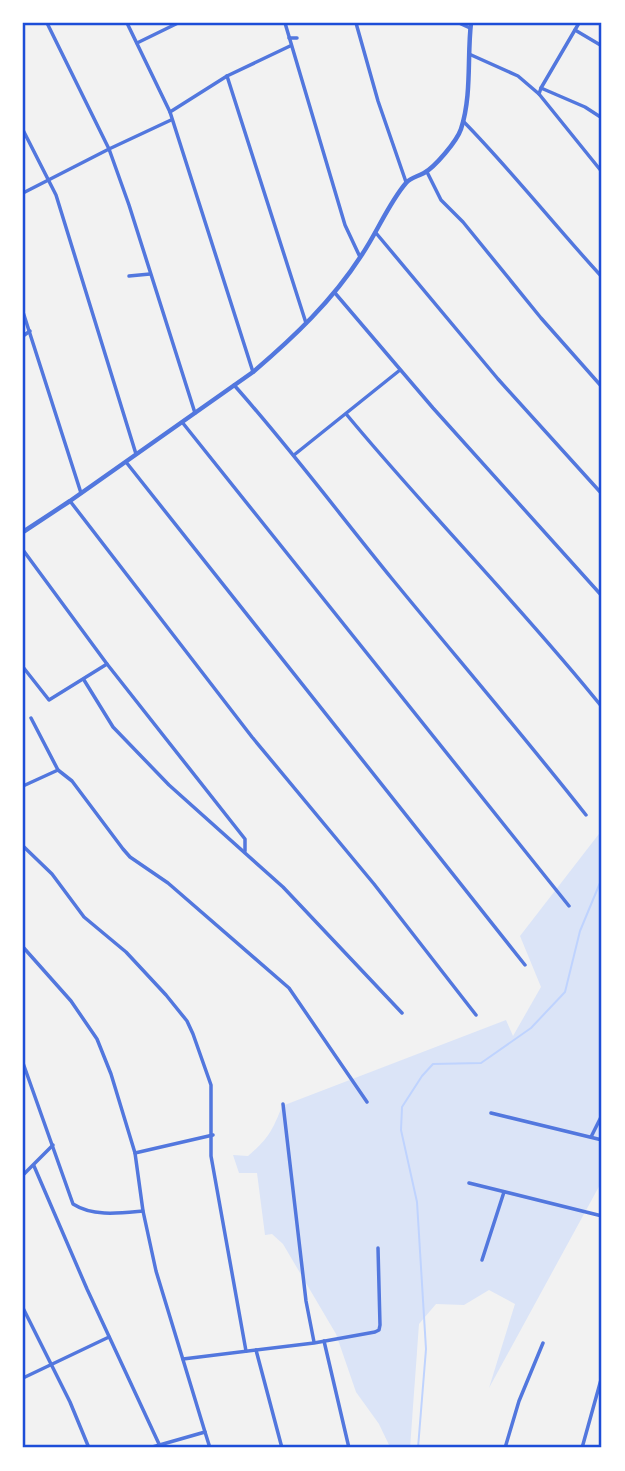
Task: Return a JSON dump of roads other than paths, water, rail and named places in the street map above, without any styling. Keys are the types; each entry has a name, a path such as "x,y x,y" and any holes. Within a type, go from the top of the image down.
{"street":[{"path":"47,23 109,149 195,413"},
{"path":"127,23 170,112 253,372"},
{"path":"137,43 177,23"},
{"path":"285,23 345,226 360,257"},
{"path":"356,23 378,102 407,182"},
{"path":"23,532 253,372 335,293 407,182 427,172 455,141 463,121 471,25 459,23"},
{"path":"539,94 579,23"},
{"path":"575,30 602,46"},
{"path":"289,38 297,38"},
{"path":"170,112 227,76 290,46"},
{"path":"469,54 518,76 539,94 602,172"},
{"path":"227,76 306,323"},
{"path":"541,88 585,107 602,118"},
{"path":"23,194 48,179 172,120"},
{"path":"463,121 499,157 563,235 602,277"},
{"path":"23,130 56,195 136,454"},
{"path":"427,172 442,200 602,387"},
{"path":"376,233 498,379 602,494"},
{"path":"129,276 150,274"},
{"path":"335,293 400,370 602,596"},
{"path":"23,312 81,493"},
{"path":"23,336 30,331"},
{"path":"294,455 400,370"},
{"path":"234,385 511,720 586,815"},
{"path":"347,415 393,470 547,639 602,706"},
{"path":"182,422 569,906"},
{"path":"126,462 525,965"},
{"path":"70,501 252,737 476,1014"},
{"path":"23,551 107,664 245,839 245,851"},
{"path":"23,667 49,700 107,664"},
{"path":"84,680 113,727 169,785 283,887 402,1013"},
{"path":"31,718 58,770 72,781 130,857 168,883 289,988 367,1102"},
{"path":"23,786 58,770"},
{"path":"23,846 52,874 84,917 125,952 187,1021 211,1084 211,1156 246,1351"},
{"path":"23,947 71,1001 97,1039 111,1074 135,1153 143,1211 156,1271 209,1448"},
{"path":"23,1063 73,1204 82,1209 109,1213 143,1211"},
{"path":"283,1104 306,1301 314,1343"},
{"path":"491,1113 602,1140"},
{"path":"591,1137 602,1115"},
{"path":"135,1153 213,1135"},
{"path":"23,1175 52,1146"},
{"path":"34,1166 159,1444"},
{"path":"469,1182 602,1216"},
{"path":"482,1260 504,1192"},
{"path":"183,1359 314,1343 379,1330 377,1248"},
{"path":"23,1308 70,1402 89,1448"},
{"path":"23,1378 110,1337"},
{"path":"324,1341 349,1448"},
{"path":"505,1448 519,1401 543,1343"},
{"path":"256,1350 282,1448"},
{"path":"582,1448 602,1376"},
{"path":"149,1448 205,1432"}],"waterway":[{"path":"418,1448 426,1349 417,1202 401,1130 402,1107 433,1064 481,1063 531,1028 565,992 580,931 602,878"}]}
